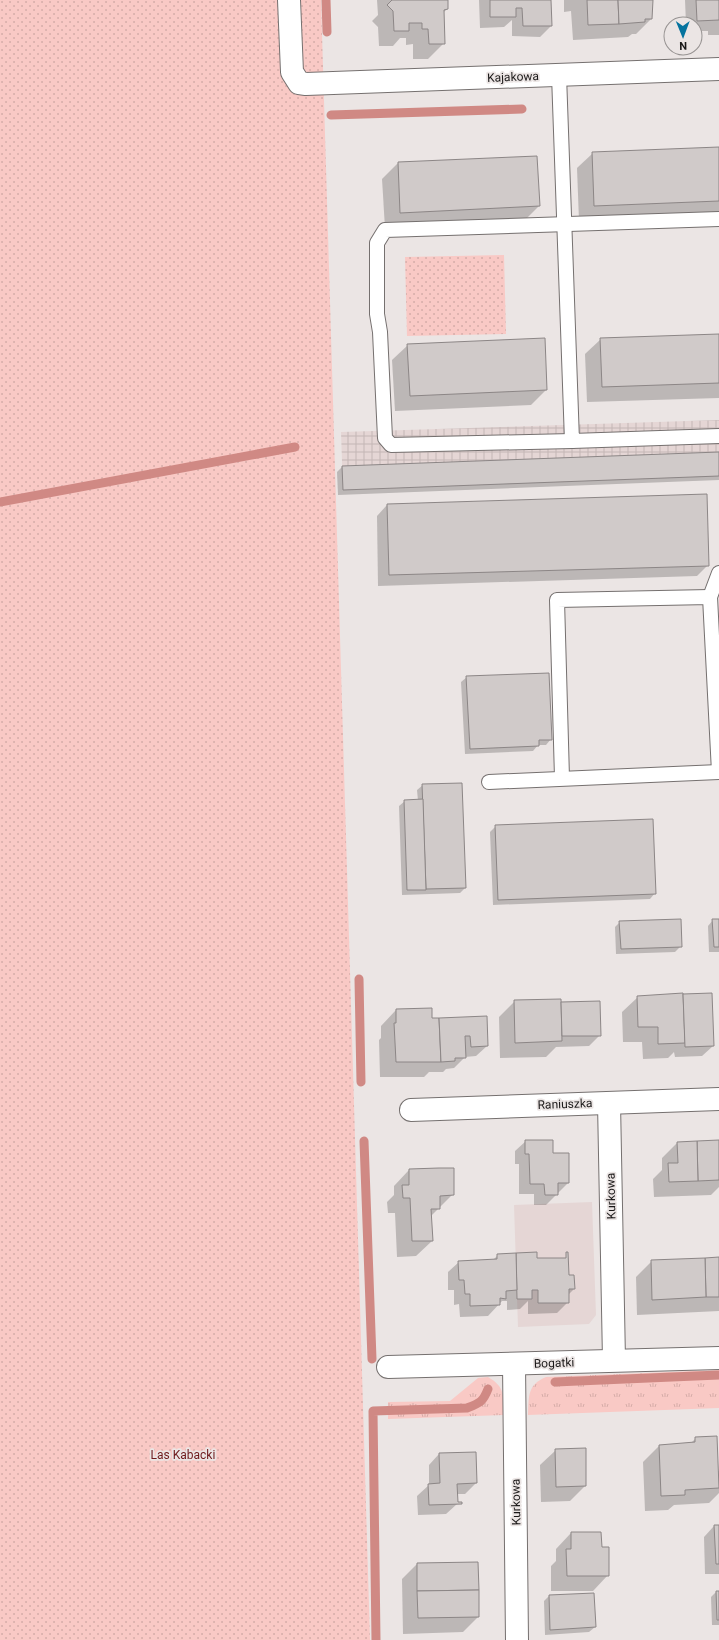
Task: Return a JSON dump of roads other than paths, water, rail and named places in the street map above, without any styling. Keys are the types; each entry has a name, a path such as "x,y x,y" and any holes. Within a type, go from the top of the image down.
{"street":[{"name":"Kajakowa","path":"289,0 292,72 299,83 306,84 719,69"},
{"name":"Raniuszka","path":"411,1110 719,1099"},
{"name":"Kurkowa","path":"609,1103 614,1360"},
{"name":"Bogatki","path":"388,1367 719,1358"},
{"name":"Kurkowa","path":"514,1364 517,1640"}],"lane":[{"path":"559,75 572,441"},
{"path":"719,219 385,230 377,243 377,314 380,332 385,438 391,445 719,436"},
{"path":"489,782 719,772 710,597 719,573"},
{"path":"562,778 556,600 710,597"}],"waterway":[{"path":"326,0 327,32"},
{"path":"331,115 522,109"},
{"path":"0,502 295,447"},
{"path":"359,979 361,1082"},
{"path":"364,1141 372,1359"},
{"path":"555,1382 719,1375"},
{"path":"376,1640 373,1411 467,1408 480,1402 488,1389"}],"park label":[{"name":"Las Kabacki","path":"183,1455"}]}
